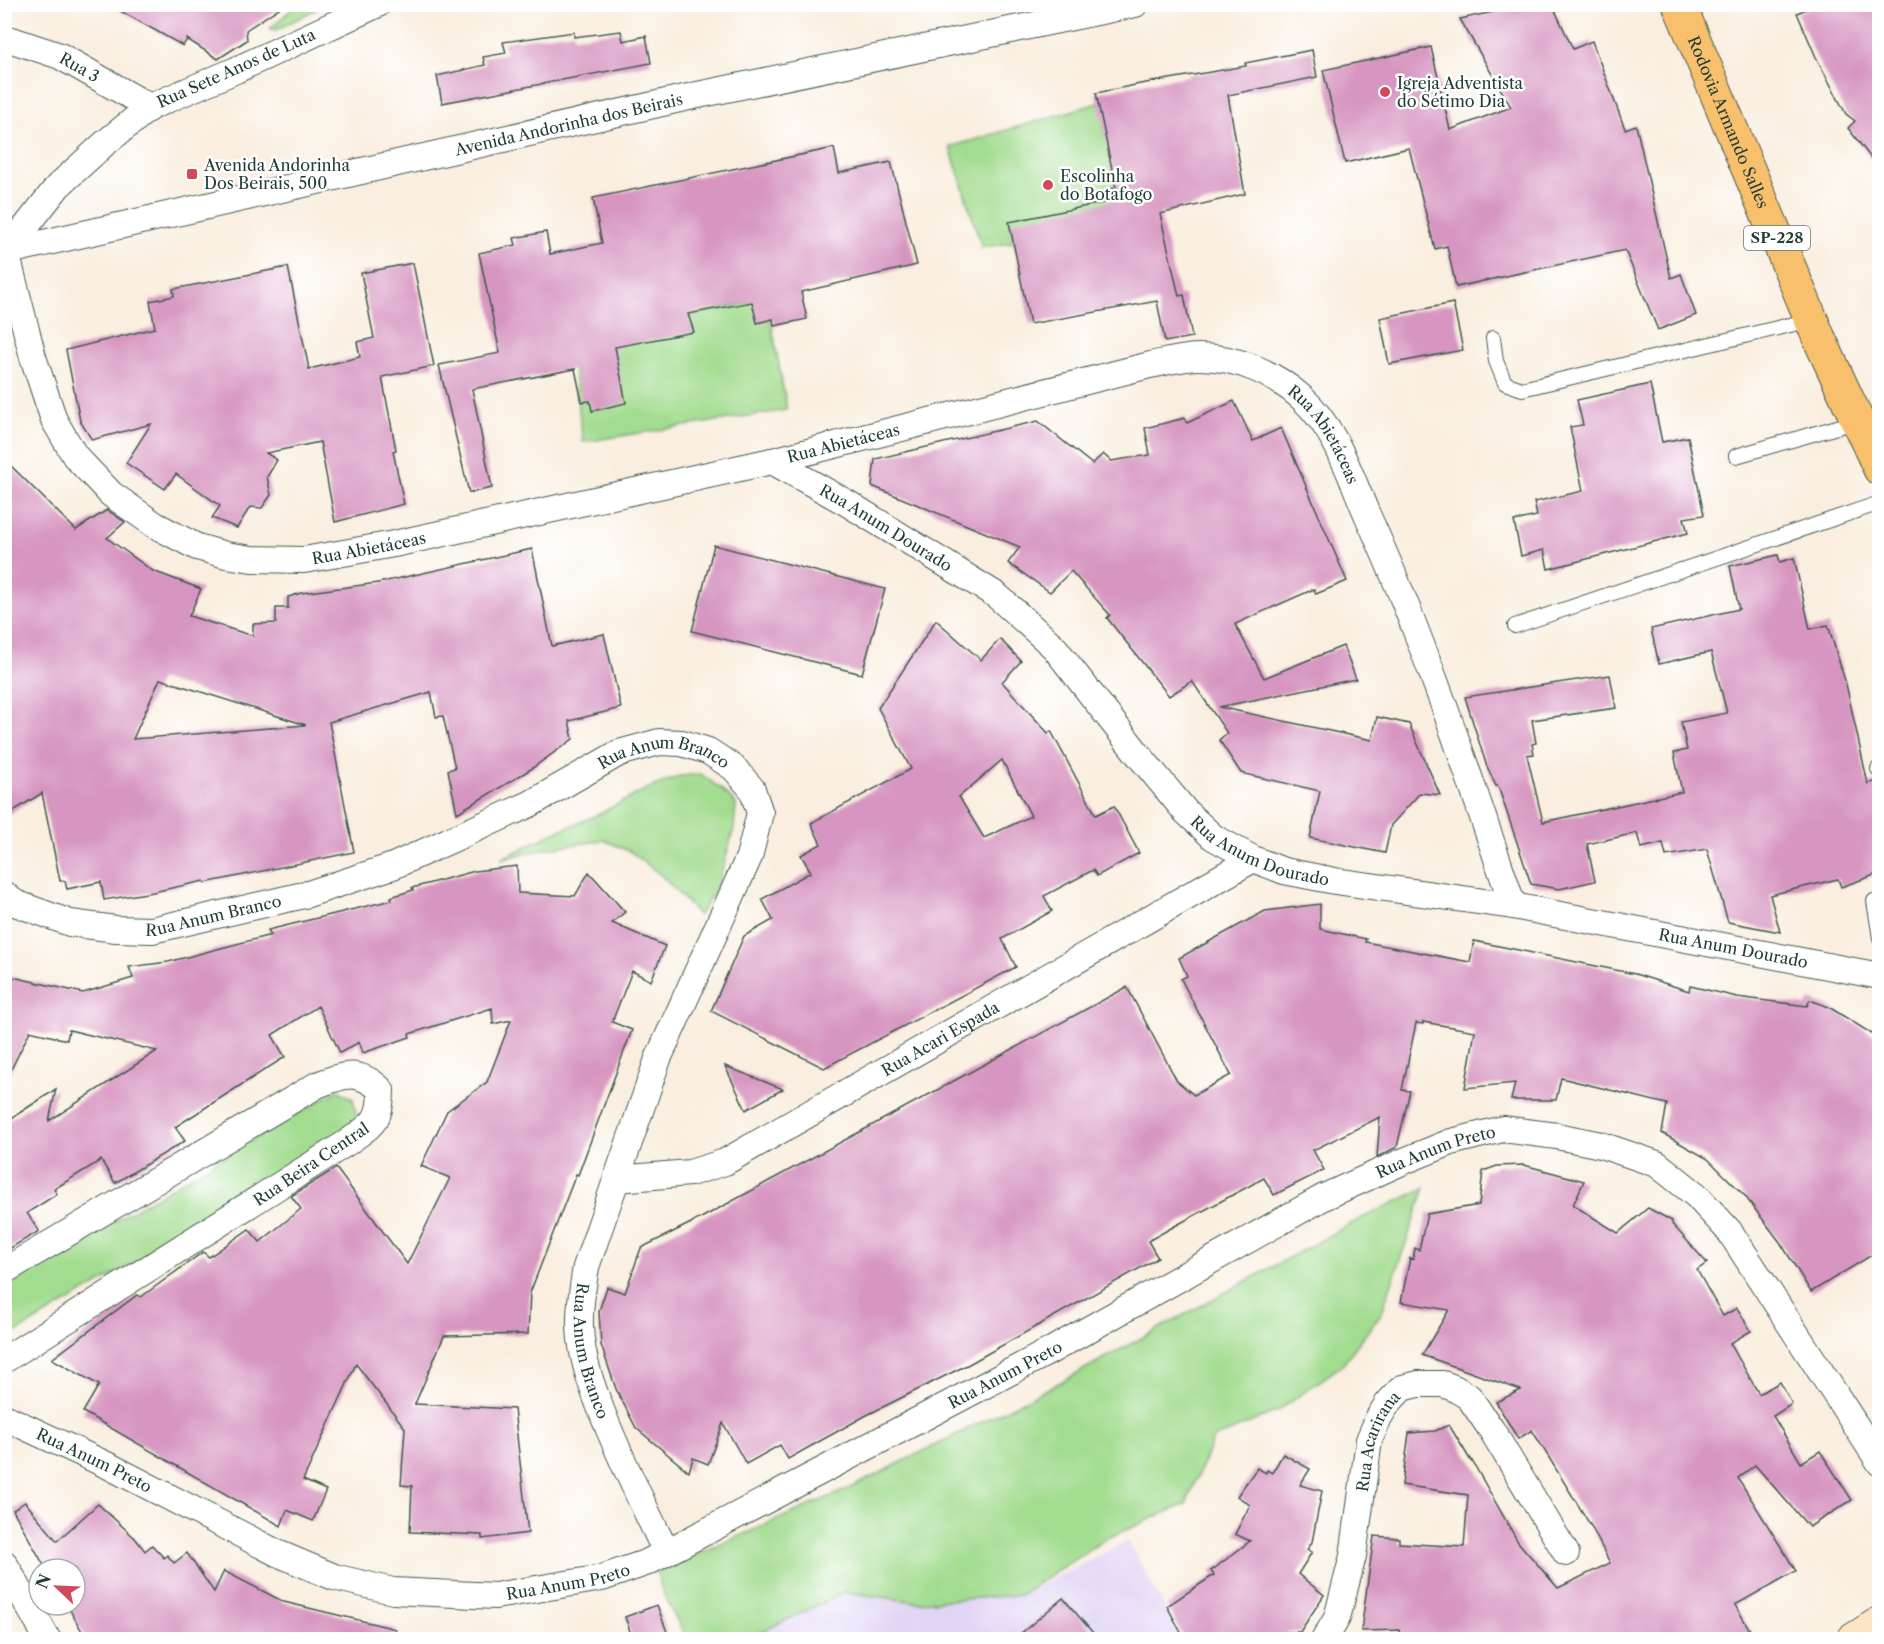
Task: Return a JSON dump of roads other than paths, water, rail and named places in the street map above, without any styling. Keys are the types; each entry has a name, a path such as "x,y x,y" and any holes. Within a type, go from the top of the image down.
{"main road":[{"name":"Rodovia Armando Salles","path":"1679,4 1811,320 1880,469"}],"street":[{"name":"Rua Sete Anos de Luta","path":"5,252 58,186 150,106 236,70 378,4"},
{"name":"Avenida Andorinha dos Beirais","path":"5,252 693,96 1135,4"},
{"name":"Rua 3","path":"4,40 12,40 60,56 150,106"},
{"name":"Rua Abietáceas","path":"5,252 33,357 50,410 75,456 111,494 155,525 197,547 252,559 304,560 394,544 772,461 1150,365 1199,357 1244,363 1276,378 1303,399 1330,432 1384,551 1416,633 1467,770 1513,906"},
{"name":"Rua Anum Dourado","path":"772,461 996,595 1054,647 1186,812 1213,837 1253,860 1284,871 1335,881 1513,906 1880,976"},
{"name":"Rua Anum Branco","path":"4,894 15,903 70,923 116,929 152,930 308,894 393,866 530,804 619,753 659,742 682,743 708,751 734,768 752,789 760,813 749,857 657,1059 586,1267 580,1301 580,1328 585,1363 597,1399 626,1471 666,1552"},
{"name":"Rua Acari Espada","path":"617,1179 690,1173 725,1162 1253,860"},
{"name":"Rua Beira Central","path":"4,1270 317,1085 339,1077 360,1076 370,1080 381,1090 380,1112 374,1122 348,1142 4,1360"},
{"name":"Rua Anum Preto","path":"4,1417 111,1467 278,1553 334,1577 393,1591 495,1596 602,1578 648,1562 1050,1351 1324,1197 1451,1142 1503,1129 1601,1145 1657,1164 1696,1195 1730,1232 1880,1463"},
{"name":"Rua Acarirana","path":"1324,1640 1337,1618 1353,1556 1369,1440 1379,1417 1402,1388 1418,1384 1443,1384 1468,1397 1491,1429 1566,1553"},
{"path":"4,1563 48,1640"},
{"path":"1853,1640 1880,1623"}],"lane":[{"path":"1493,338 1496,361 1505,383 1522,388 1811,320"},
{"path":"1736,456 1858,421"},
{"path":"1515,626 1880,503"},
{"path":"1874,901 1880,938"}],"place":[{"name":"Igreja Adventista do Sétimo Dia","path":"1385,92"},
{"name":"Avenida Andorinha Dos Beirais, 500","path":"192,174"},
{"name":"Escolinha do Botafogo","path":"1048,185"}]}
